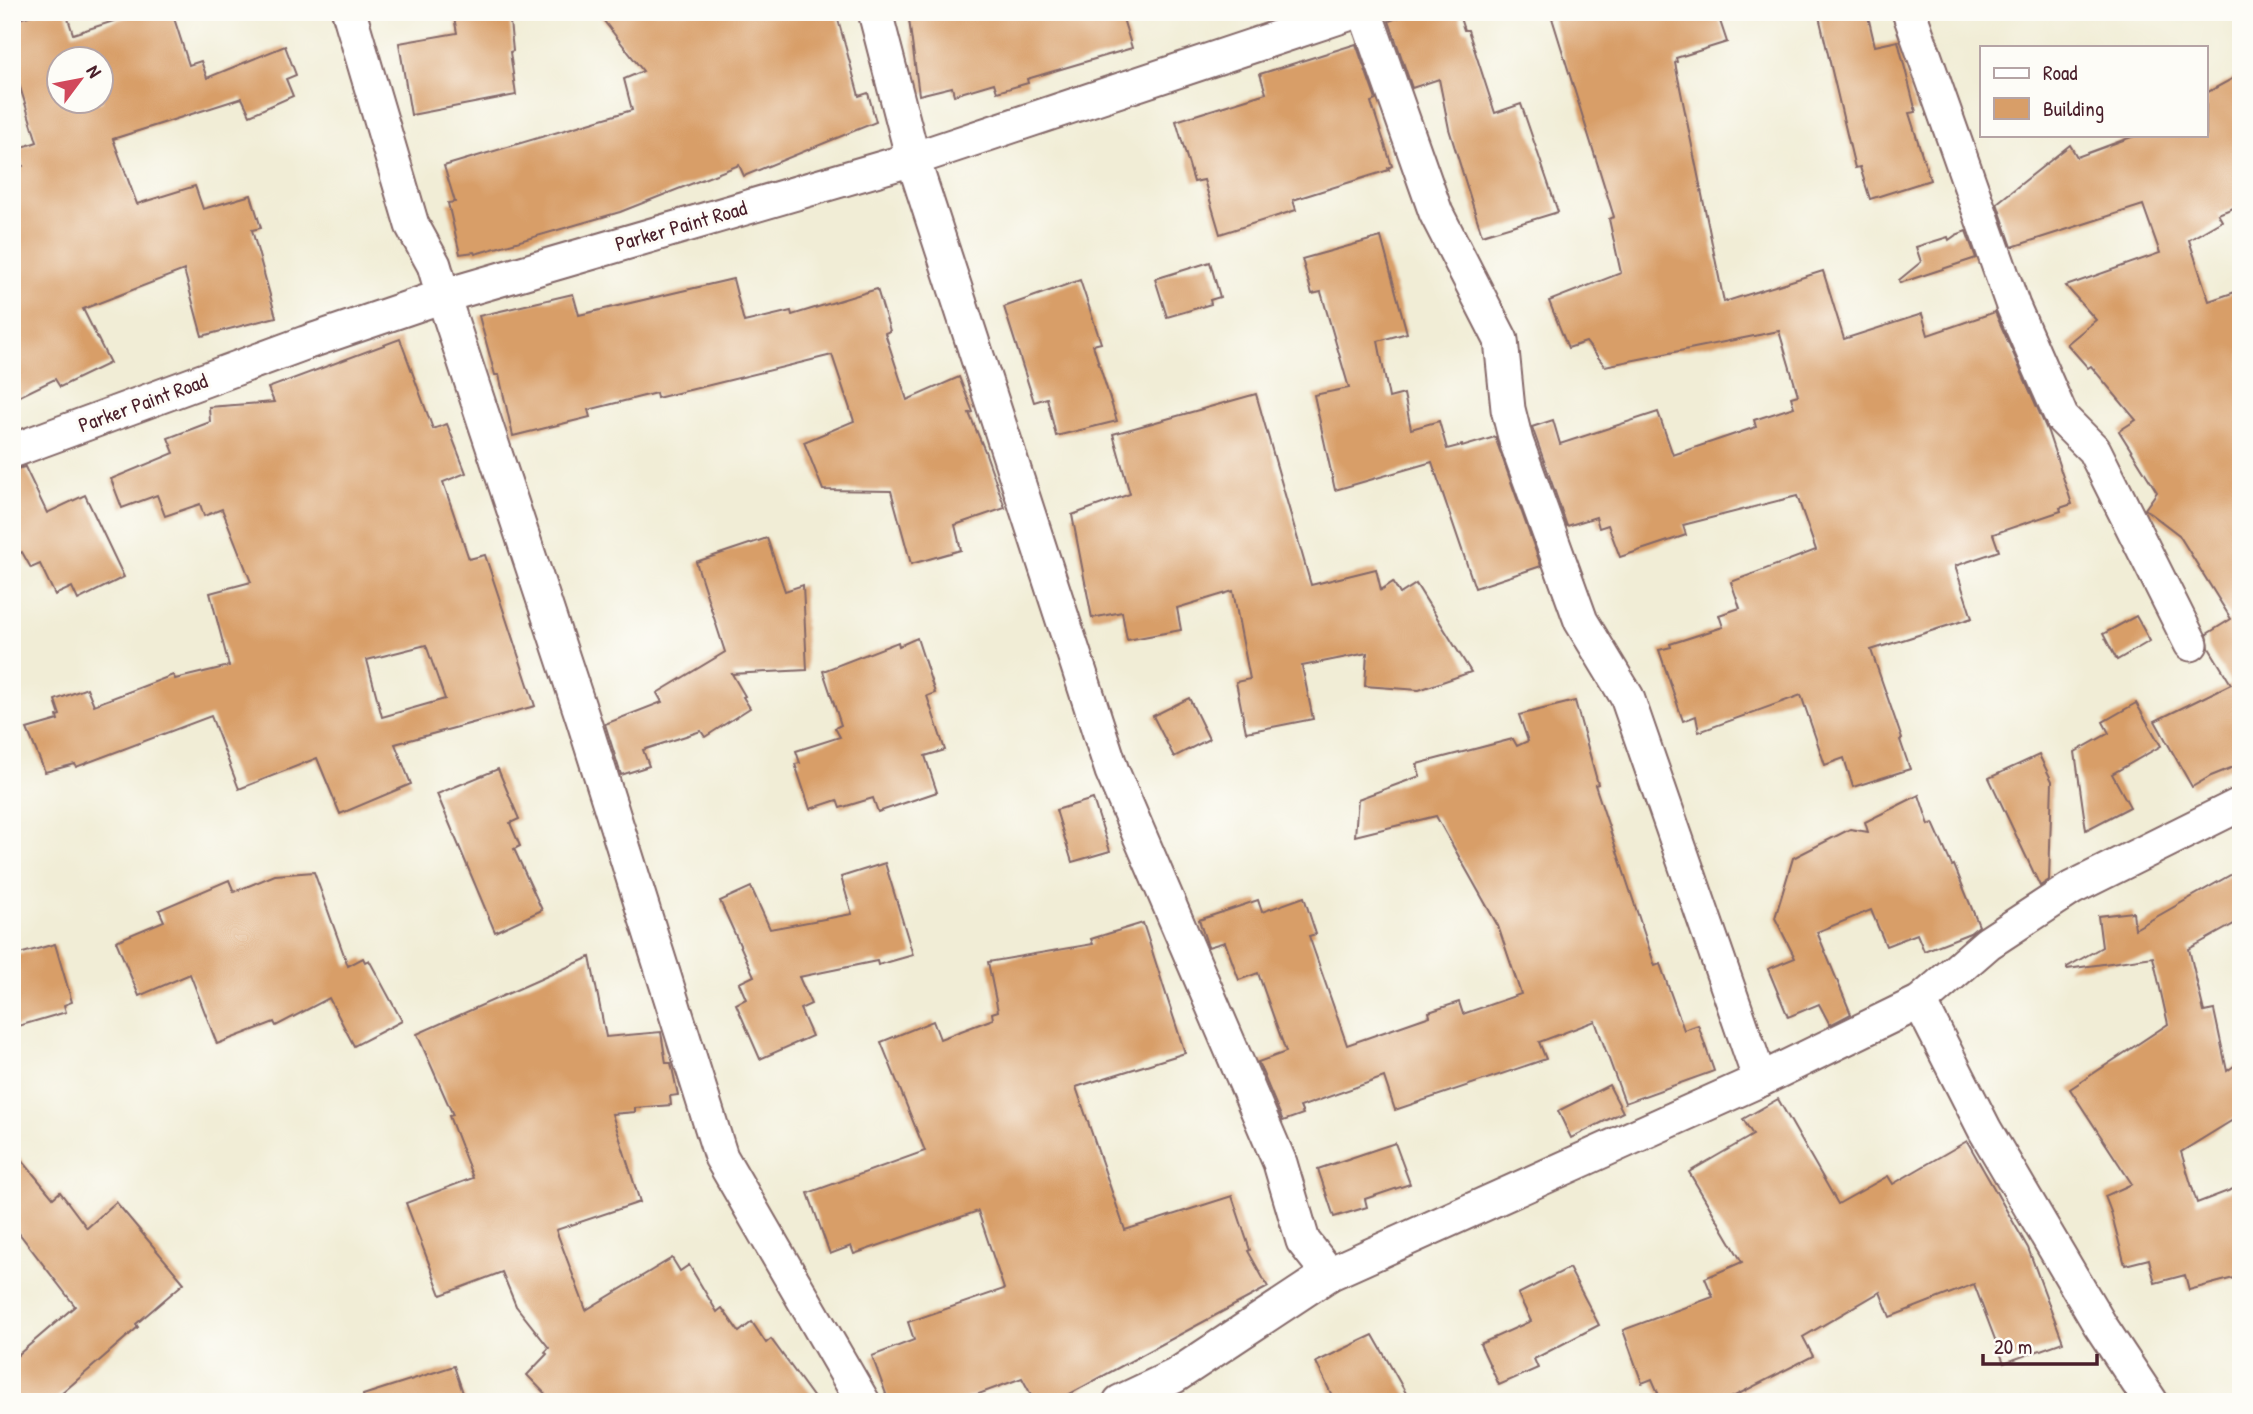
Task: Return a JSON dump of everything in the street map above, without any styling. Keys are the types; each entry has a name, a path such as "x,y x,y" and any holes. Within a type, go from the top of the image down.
{"street":[{"path":"349,12 412,225 434,265 583,719 721,1157 863,1402"},
{"path":"875,12 912,159 1112,771 1280,1163 1303,1241 1329,1274"},
{"name":"Parker Paint Road","path":"12,451 443,296 912,159 1354,12"},
{"path":"1365,12 1436,212 1500,340 1508,409 1516,441 1581,621 1627,697 1760,1080"},
{"path":"1909,12 2013,306 2062,418 2094,450 2191,644"},
{"path":"1120,1402 1175,1376 1329,1274 1760,1080 1920,1002 1989,943 2072,888 2241,804"},
{"path":"1920,1002 1985,1129 2100,1325 2151,1402"}],"building":[{"path":"42,12 66,12 73,34 142,12 172,12 189,65 201,61 207,78 285,46 296,75 286,79 293,96 250,115 242,98 113,139 137,204 195,186 203,209 251,195 261,228 252,230 276,317 202,336 184,270 83,309 110,363 60,387 55,379 12,400 12,170 23,166 17,149 37,142 12,61 12,21"},
{"path":"453,12 509,12 513,51 510,52 516,95 411,115 399,43 457,33"},
{"path":"597,12 836,12 859,96 868,93 876,122 744,176 739,165 620,212 475,254 460,254 448,203 455,202 444,166 632,110 624,79 643,71"},
{"path":"908,12 1121,12 1132,48 1027,79 1028,83 997,92 994,83 954,95 952,87 919,95"},
{"path":"1413,12 1458,12 1464,30 1468,30 1495,113 1521,104 1558,212 1482,235 1449,129 1439,79 1412,88 1389,21"},
{"path":"1572,12 1717,12 1727,42 1676,58 1675,63 1724,302 1823,271 1844,339 1922,314 1928,335 1995,312 2048,432 2072,504 2060,508 2061,511 1993,534 1999,551 1955,566 1972,618 1871,650 1910,769 1853,787 1844,758 1825,765 1801,695 1699,732 1696,716 1683,721 1659,650 1723,627 1719,615 1740,608 1731,582 1816,550 1797,496 1683,525 1686,535 1620,557 1608,525 1599,528 1596,517 1567,526 1532,427 1553,420 1560,444 1658,412 1673,455 1756,427 1754,420 1794,407 1791,397 1798,395 1779,331 1605,366 1586,342 1568,348 1549,301 1621,273 1609,219 1614,217 1552,18"},
{"path":"1818,12 1867,12 1875,46 1898,41 1916,112 1909,113 1930,180 1870,199 1860,167 1855,168"},
{"path":"1356,44 1376,100 1371,102 1392,166 1389,170 1293,200 1296,210 1220,234 1204,180 1194,182 1176,121 1266,93 1260,74"},
{"path":"2241,74 2241,205 2218,214 2222,221 2189,240 2209,301 2241,290 2241,764 2192,787 2155,721 2231,684 2209,648 2207,634 2231,619 2179,535 2145,509 2157,492 2119,431 2136,420 2091,366 2088,368 2067,344 2096,320 2066,286 2160,253 2143,205 2012,247 1997,203 2070,145 2077,157 2134,136 2208,136 2208,92"},
{"path":"1966,231 1976,258 1900,283 1899,280 1921,262 1916,247 1948,237 1949,240"},
{"path":"1381,237 1407,333 1378,341 1389,398 1404,394 1411,429 1439,421 1447,449 1495,437 1541,566 1475,588 1432,462 1335,490 1314,395 1349,388 1321,292 1312,294 1302,259"},
{"path":"1210,262 1220,297 1210,300 1211,304 1167,317 1155,279"},
{"path":"733,279 744,322 791,311 792,315 877,289 890,331 885,333 907,400 959,377 973,412 969,413 1005,508 955,525 961,550 911,564 891,491 823,490 804,442 854,421 832,355 657,398 656,393 588,410 590,417 513,436 499,375 495,375 479,316 573,294 579,315"},
{"path":"1080,280 1101,343 1093,345 1117,421 1056,436 1047,398 1034,402 1004,307"},
{"path":"400,339 433,429 447,424 466,473 443,482 469,559 485,555 535,706 395,744 411,784 340,814 317,758 239,789 211,716 76,767 75,764 45,772 27,729 58,720 57,716 60,715 55,700 87,688 94,705 173,675 175,679 229,666 210,593 251,582 222,509 204,516 200,504 165,516 157,495 122,508 111,479 174,453 168,438 210,422 209,407 274,402 268,388","holes":["426,645 445,699 382,717 367,660"]},
{"path":"1256,394 1311,585 1376,569 1381,590 1393,582 1400,594 1416,584 1471,672 1419,690 1365,686 1367,653 1302,666 1313,719 1246,732 1236,682 1250,679 1233,591 1177,608 1181,630 1127,640 1122,612 1092,618 1072,515 1130,494 1113,434"},
{"path":"25,467 47,513 85,495 124,577 78,600 72,587 55,595 40,564 31,568 22,552 12,557 12,470"},
{"path":"767,538 785,591 803,585 807,670 732,674 750,708 705,737 701,731 643,750 649,766 621,775 605,724 662,702 657,693 725,652 696,562"},
{"path":"2136,616 2150,641 2117,660 2103,634"},
{"path":"917,638 935,693 927,696 945,750 925,756 937,792 878,812 873,798 840,808 837,800 810,809 795,764 800,763 796,751 840,737 835,728 841,725 823,671 898,642 899,646"},
{"path":"1189,698 1209,739 1174,757 1153,716"},
{"path":"1575,701 1598,784 1595,785 1655,966 1660,964 1684,1030 1698,1025 1714,1071 1625,1103 1595,1021 1539,1042 1546,1059 1395,1110 1384,1077 1300,1107 1303,1114 1283,1121 1258,1062 1286,1052 1258,973 1239,980 1225,942 1208,947 1199,920 1258,900 1262,912 1304,897 1316,934 1309,936 1347,1045 1430,1016 1429,1012 1459,1002 1463,1014 1521,994 1498,926 1436,816 1355,836 1358,799 1420,776 1417,764 1513,739 1517,746 1528,741 1519,715"},
{"path":"2136,703 2161,746 2112,774 2130,807 2086,830 2075,752 2109,733 2103,722"},
{"path":"2039,755 2052,781 2049,880 2040,886 1989,778"},
{"path":"498,769 519,819 510,823 520,846 514,849 542,910 495,932 437,794"},
{"path":"1919,795 1929,825 1933,823 1952,866 1954,865 1979,926 1970,933 1924,951 1917,934 1886,946 1871,910 1817,932 1851,1014 1830,1025 1819,1004 1788,1017 1768,969 1795,958 1775,918 1793,858 1850,829 1868,832 1865,822"},
{"path":"1093,799 1110,851 1072,862 1056,810"},
{"path":"885,863 913,955 878,965 877,961 799,977 811,1004 800,1009 812,1036 760,1059 736,1004 746,999 739,983 754,976 720,901 751,887 770,929 852,914 841,877"},
{"path":"2241,869 2241,920 2189,949 2204,1012 2214,1010 2227,1071 2241,1061 2241,1115 2181,1152 2197,1203 2241,1186 2241,1276 2189,1290 2185,1275 2155,1283 2149,1259 2125,1265 2105,1196 2132,1184 2070,1089 2168,1024 2153,957 2067,967 2102,947 2098,916 2133,912 2135,929"},
{"path":"314,872 348,966 363,958 365,962 369,960 402,1021 354,1046 329,998 276,1026 274,1022 217,1044 190,974 139,996 116,941 164,921 159,910 229,880 234,892 275,875"},
{"path":"1143,923 1185,1053 1076,1087 1125,1230 1232,1196 1250,1250 1248,1251 1268,1287 1055,1402 1035,1402 1022,1378 957,1402 889,1402 872,1356 914,1340 908,1322 1004,1289 978,1211 854,1254 851,1246 830,1254 808,1193 925,1151 881,1042 933,1021 940,1039 993,1019 992,1013 998,1011 988,962 1093,944 1091,939"},
{"path":"55,944 72,1002 64,1005 66,1012 12,1028 12,956"},
{"path":"590,957 606,1037 661,1032 666,1063 671,1063 678,1095 670,1096 671,1105 635,1108 635,1112 612,1114 640,1202 556,1230 586,1310 672,1258 680,1271 689,1265 717,1312 722,1308 739,1332 752,1322 766,1343 771,1339 817,1402 553,1402 527,1375 547,1354 545,1352 549,1348 516,1306 502,1272 441,1295 406,1203 473,1178 449,1116 453,1115 417,1034"},
{"path":"1609,1085 1623,1112 1571,1138 1558,1111"},
{"path":"1778,1099 1838,1204 1888,1176 1893,1184 1967,1141 2028,1248 2063,1342 2004,1363 1974,1284 1890,1317 1880,1292 1803,1337 1813,1356 1723,1402 1662,1402 1652,1379 1642,1383 1623,1330 1713,1297 1705,1278 1742,1262 1689,1172 1753,1135 1743,1119"},
{"path":"1395,1143 1410,1184 1365,1199 1367,1207 1334,1217 1318,1169"},
{"path":"12,1148 53,1198 60,1192 87,1228 116,1202 184,1283 52,1402 12,1402 12,1360 75,1306 12,1224"},
{"path":"1569,1268 1599,1325 1534,1359 1538,1368 1499,1385 1480,1344 1531,1321 1518,1294"},
{"path":"1373,1335 1411,1402 1335,1402 1316,1362"},
{"path":"454,1366 466,1402 364,1402 363,1395"}]}
